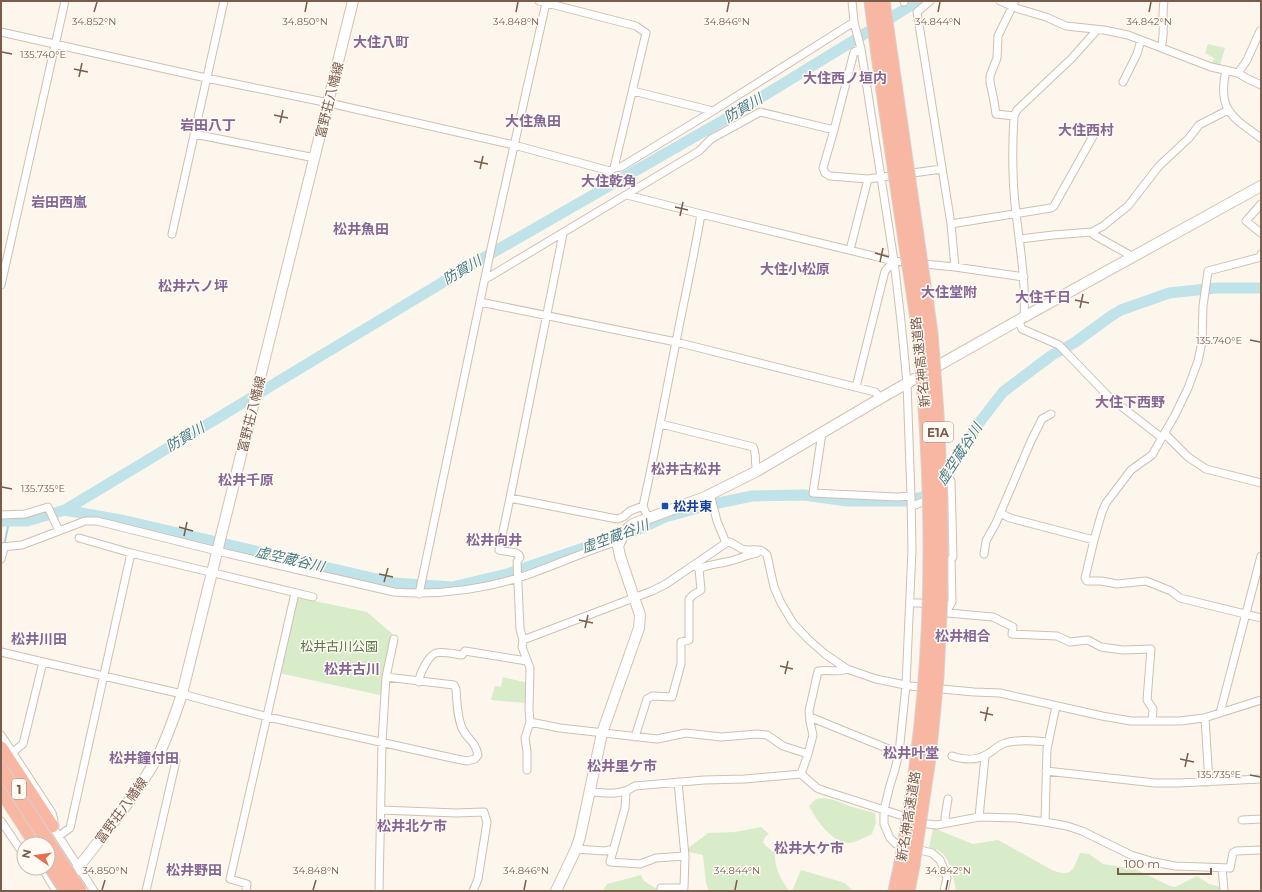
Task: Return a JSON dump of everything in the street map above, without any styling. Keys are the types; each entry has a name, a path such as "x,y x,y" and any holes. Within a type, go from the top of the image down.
{"highway":[{"name":"新名神高速道路","path":"871,1 880,77 920,344 930,509 929,604 924,693 907,864 908,891"},
{"name":"新名神高速道路","path":"883,1 931,333 941,498 941,593 937,677 929,758 907,864 895,891"},
{"name":"1","path":"6,754 38,817 86,891"},
{"path":"6,754 55,831"},
{"path":"1,769 80,891"},
{"path":"1,790 31,836"},
{"name":"1","path":"1,798 26,836"},
{"path":"1,806 21,836"},
{"path":"56,875 66,891"},
{"path":"51,876 61,891"}],"street":[{"path":"1,285 65,1"},
{"path":"172,234 224,1"},
{"name":"富野荘八幡線","path":"61,891 139,785 157,756 167,736 182,694 353,1"},
{"path":"852,1 854,22 861,48 882,177 894,261 908,383 912,550 906,685 899,753 884,810 884,824 890,838 896,844 932,853 940,860 947,878 944,891"},
{"path":"930,1 917,12 951,224 955,267"},
{"path":"1000,1 1014,4 1066,26 1104,30 1128,35 1211,67 1238,73 1261,85"},
{"path":"1161,48 1164,32 1162,12 1164,1"},
{"path":"419,594 514,145 542,2 636,26 646,33 633,91 612,171"},
{"path":"1014,4 998,36 997,58 990,76 996,114 1014,116"},
{"path":"1,32 206,78 329,103 514,145 612,171 713,111 854,22"},
{"path":"1097,30 1072,58 1017,110 1014,116 1012,167 1025,295 1021,318 1022,329 1059,345 1108,396 1206,469 1261,483"},
{"path":"1238,73 1247,60 1260,31 1261,32"},
{"path":"1123,82 1137,54 1141,40"},
{"path":"861,48 854,52 823,168 825,173 830,176 868,179 942,169"},
{"path":"1226,70 1223,92 1228,110 1237,121 1261,138"},
{"path":"633,91 713,111"},
{"path":"1020,239 1054,234 1092,232 1103,226 1128,206 1159,166 1188,138 1199,125 1228,110"},
{"path":"485,278 563,234 699,151 711,140 760,112 834,130"},
{"path":"951,224 1051,208 1054,206 1097,128"},
{"path":"194,134 315,158"},
{"path":"850,250 868,179"},
{"path":"556,891 576,849 602,733 639,628 640,615 618,546 622,536 633,524 710,494 757,471 1021,318 1261,186"},
{"path":"627,195 894,261 955,267 1024,277"},
{"path":"1261,204 1246,221 1261,233"},
{"path":"648,518 643,506 661,424 701,214"},
{"path":"1092,232 1094,235 1128,254 1132,258"},
{"path":"527,770 525,738 530,722 528,709 530,668 522,647 523,640 520,629 517,562 520,557 516,552 499,550 563,234"},
{"path":"1261,254 1260,257 1208,271 1203,306 1202,342 1198,361 1188,388 1152,455 1131,470 1106,503 1094,540 1086,578 1087,581 1101,581 1117,584 1146,581 1171,591 1180,598 1261,618"},
{"path":"856,388 885,271 894,261"},
{"path":"480,302 676,342 875,392 881,398"},
{"path":"984,554 986,542 1031,441 1042,419 1051,414"},
{"path":"661,424 753,447 755,450 755,465 757,471"},
{"path":"822,433 813,494 897,497 911,496"},
{"path":"911,507 936,495 949,478 951,481 953,557 951,559 952,602 946,612"},
{"path":"710,494 717,521 726,543"},
{"path":"510,498 617,519 623,517 630,511 643,506"},
{"path":"1,515 25,514 48,507 59,531"},
{"path":"1000,513 1010,518 1094,540"},
{"path":"1,559 2,547 22,545 85,521 97,521 218,547 394,592 419,594 476,587 517,578 599,547 622,536"},
{"path":"79,538 131,553 314,597"},
{"path":"523,640 635,598 666,584 696,567 726,543 730,542 742,549 757,549 765,552 774,587 781,603 793,623 808,639 825,654 847,669 876,679 906,685 974,692 1000,693 1131,721 1180,721 1205,718 1261,700"},
{"path":"696,567 704,567 727,562 749,554 765,552"},
{"path":"94,891 55,831 70,828 131,553"},
{"path":"1220,713 1261,556"},
{"path":"635,737 647,699 652,696 672,697 681,664 681,642 689,640 689,599 693,594 702,590 696,567"},
{"path":"933,571 951,572"},
{"path":"246,891 247,884 230,879 295,593"},
{"path":"910,603 921,603 946,612 993,617 1013,627 1012,634 1057,636 1070,642 1088,640 1100,647 1123,650 1151,649 1147,700 1153,709 1152,721"},
{"path":"380,891 382,742 386,677 394,639"},
{"path":"419,682 419,677 423,668 434,653 438,652 462,655 465,651 527,662"},
{"path":"1,652 382,742 467,760 475,759 478,755 476,747 463,730 454,685 386,677"},
{"path":"1,735 6,754 23,744 43,662"},
{"path":"801,774 813,735 809,711 818,671 826,669 841,672 847,669"},
{"path":"1045,822 1048,742 1056,706"},
{"path":"810,717 892,750"},
{"path":"1205,718 1209,782"},
{"path":"530,722 560,728 657,740 686,734 721,737 767,734 782,746 808,754"},
{"path":"952,756 960,759 985,757 1003,743 1019,740 1048,742"},
{"path":"146,891 176,761 157,756"},
{"path":"979,817 985,757"},
{"path":"1046,771 1155,783 1261,779"},
{"path":"590,792 626,792 635,786 801,774 817,788 825,792 928,824 937,825 979,817 1016,818 1045,822 1067,826 1082,831 1131,854 1154,862 1176,866 1230,868 1233,853 1236,851 1261,850"},
{"path":"661,888 684,888 685,856 678,782"},
{"path":"626,792 625,808 610,862 640,864 656,858 685,856"},
{"path":"946,823 945,817 948,799"},
{"path":"381,810 456,813 484,812 487,822 478,879 473,891"},
{"path":"1242,820 1261,819"},
{"path":"1,821 16,843"},
{"path":"576,849 605,851 614,849"},
{"path":"1222,868 1224,890"},
{"path":"47,876 56,891"}],"green space":[{"path":"1208,44 1225,48 1219,69 1211,67 1214,58 1205,53"},
{"name":"松井古川公園","path":"296,597 367,612 396,637 384,696 279,673"},
{"path":"503,677 528,683 526,703 491,700 495,686 501,687"},
{"path":"825,798 875,813 876,823 872,834 851,843 842,842 836,839 820,823 809,806 816,799"},
{"path":"761,827 769,834 765,837 763,842 775,853 779,873 789,891 709,891 706,883 703,855 689,852 687,849 708,833 735,832"},
{"path":"933,828 973,844 998,840 1052,870 1059,872 1068,873 1071,871 1080,853 1089,854 1103,864 1135,869 1170,886 1175,887 1197,876 1209,884 1222,887 1226,891 956,891 951,869 946,858 939,851 929,848"},
{"path":"801,870 845,883 853,891 792,891"},
{"path":"641,875 644,881 657,889 657,891 603,891 607,884"}],"waterway":[{"name":"防賀川","path":"1,521 27,521 65,510 478,261 729,117 918,1"},
{"name":"虚空蔵谷川","path":"65,510 126,521 394,583 452,587 507,574 637,530 665,517 709,505 752,496 804,495 847,501 906,501 933,493 946,478 979,423 1003,392 1052,355 1074,343 1111,316 1121,310 1169,293 1216,288 1261,288"},
{"path":"4,546 9,522"}],"place":[{"name":"松井東","path":"665,506"}],"district":[{"name":"大住八町","path":"381,42"},
{"name":"大住西ノ垣内","path":"845,78"},
{"name":"大住魚田","path":"533,121"},
{"name":"岩田八丁","path":"208,125"},
{"name":"大住西村","path":"1086,130"},
{"name":"大住乾角","path":"609,181"},
{"name":"岩田西嵐","path":"59,202"},
{"name":"松井魚田","path":"361,229"},
{"name":"大住小松原","path":"795,269"},
{"name":"松井六ノ坪","path":"193,286"},
{"name":"大住堂附","path":"949,292"},
{"name":"大住千日","path":"1043,297"},
{"name":"大住下西野","path":"1130,402"},
{"name":"松井古松井","path":"686,469"},
{"name":"松井千原","path":"246,480"},
{"name":"松井向井","path":"494,540"},
{"name":"松井相合","path":"963,636"},
{"name":"松井川田","path":"39,639"},
{"name":"松井古川","path":"352,669"},
{"name":"松井叶堂","path":"911,753"},
{"name":"松井鐘付田","path":"144,758"},
{"name":"松井里ケ市","path":"622,766"},
{"name":"松井北ケ市","path":"412,826"},
{"name":"松井大ケ市","path":"809,848"},
{"name":"松井野田","path":"194,870"}]}
